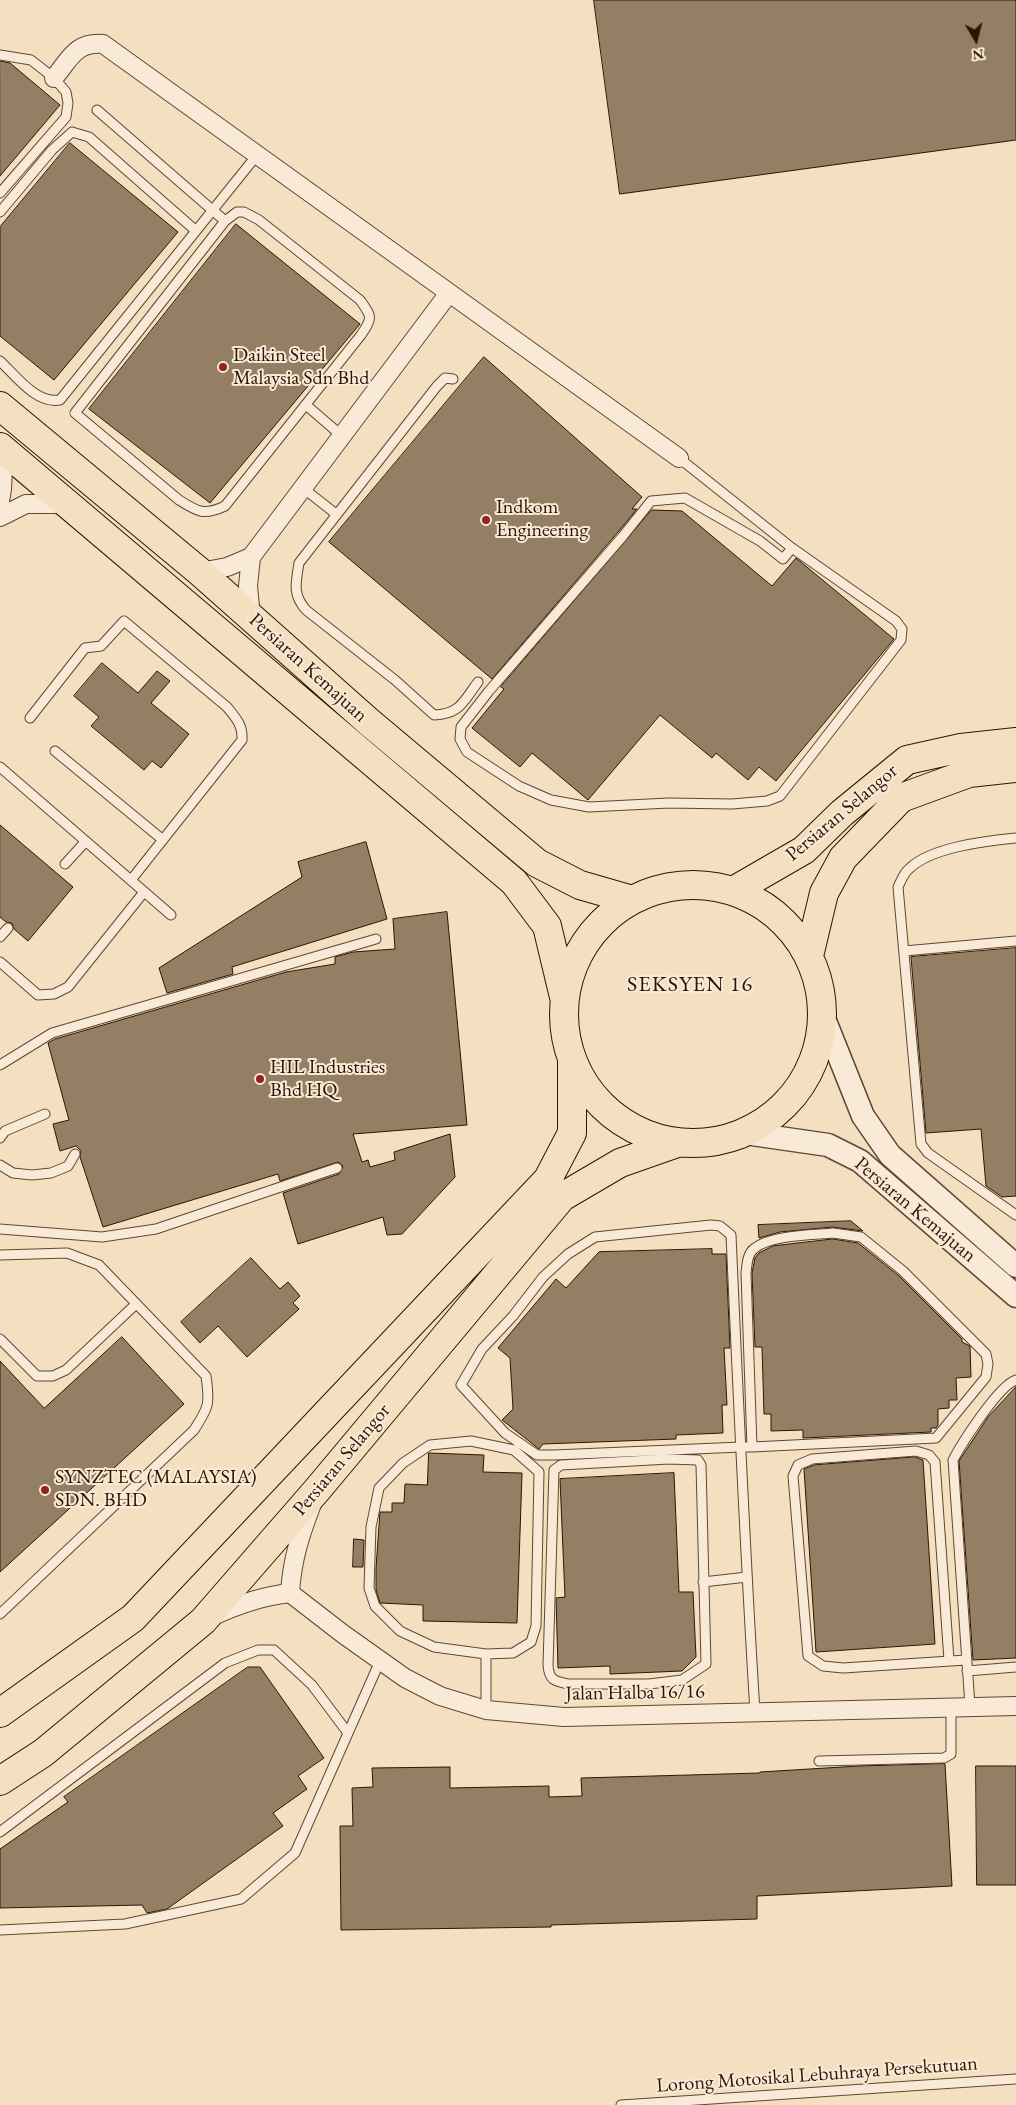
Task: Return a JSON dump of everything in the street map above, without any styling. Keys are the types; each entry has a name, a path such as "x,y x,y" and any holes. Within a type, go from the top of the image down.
{"main road":[{"name":"Persiaran Kemajuan","path":"0,406 200,572 369,722 538,863 580,885 632,900"},
{"name":"Persiaran Kemajuan","path":"2,449 514,882 546,926 564,998"},
{"name":"Persiaran Selangor","path":"733,891 804,850 842,813 907,760 962,748 1016,742"},
{"name":"Persiaran Selangor","path":"809,956 824,893 843,858 901,798 968,773 1016,768"},
{"path":"699,885 733,891 771,911 790,928 809,956 820,985 823,1016 818,1053 801,1086 777,1114 745,1133 712,1142 677,1143 644,1134 613,1116 588,1091 572,1060 564,1030 564,998 580,952 599,925 632,900 665,888 699,885"},
{"name":"Persiaran Selangor","path":"0,1713 133,1618 548,1179 572,1133 572,1060"},
{"name":"Persiaran Selangor","path":"0,1781 43,1753 203,1621 317,1490 562,1197 620,1163 677,1143"}],"street":[{"path":"54,78 80,47 90,44 103,44 679,458"},
{"path":"200,572 227,567 251,557 449,293"},
{"path":"0,501 2,489 2,449"},
{"path":"0,517 26,504 67,504"},
{"path":"251,557 248,586 251,618"},
{"name":"Persiaran Kemajuan","path":"823,1016 863,1116 890,1155 1016,1266"},
{"name":"Persiaran Kemajuan","path":"745,1133 828,1144 860,1161 1016,1296"},
{"path":"203,1621 237,1604 265,1596 290,1593 291,1568 299,1539 317,1490"},
{"name":"Jalan Halba 16/16","path":"290,1593 405,1678 440,1696 486,1710 564,1717 1016,1706"}],"lane":[{"path":"0,55 31,60 54,78 66,92 68,103 66,117 0,193"},
{"path":"97,110 225,221"},
{"path":"0,212 52,150 72,132 89,137 195,230"},
{"path":"0,361 40,398 52,401 60,400 211,209 257,155"},
{"path":"237,212 244,212 259,220 360,300 370,314 370,322 361,335 306,405 225,506 212,512 197,512 179,500 75,413 225,221 237,212"},
{"path":"453,379 445,378 437,386 336,514 299,563 295,587 298,601 306,610 395,680 434,715 448,715 457,710 478,682"},
{"path":"306,405 342,436"},
{"path":"679,458 792,548 896,621 902,629 901,640 780,796 767,801 732,804 669,803 589,808 551,800 519,786 467,752 460,739 461,728 488,691 623,536 651,501 685,498 760,541 783,559 792,548"},
{"path":"303,488 336,514"},
{"path":"30,718 85,648 100,646 124,621 227,707 240,723 243,730 242,740 131,880"},
{"path":"55,751 163,840"},
{"path":"0,766 171,915"},
{"path":"1016,838 982,841 927,856 908,868 898,887 921,1144 928,1153 1016,1215"},
{"path":"65,864 86,841"},
{"path":"0,962 38,995 54,994 68,987 144,892"},
{"path":"0,937 8,928"},
{"path":"0,1065 52,1033 376,939"},
{"path":"904,951 1016,941"},
{"path":"0,1138 5,1131 45,1114"},
{"path":"0,1164 12,1173 32,1175 51,1173 68,1166 76,1154"},
{"path":"0,1229 102,1237 156,1229 338,1168"},
{"path":"752,1447 746,1273 749,1256 755,1248 783,1237 833,1234 861,1237 903,1271 986,1354 988,1364 986,1377 936,1438 752,1447 740,1447 537,1455 505,1433 461,1385 482,1349 513,1316 543,1277 568,1254 595,1237 687,1227 720,1226 731,1235 740,1447 755,1712"},
{"path":"0,1256 67,1253 99,1265 206,1376 208,1394 208,1408 194,1430 0,1614"},
{"path":"0,1338 37,1376 53,1376 66,1370 136,1304"},
{"path":"970,1706 953,1460 960,1446 1004,1387 1016,1380"},
{"path":"471,1441 514,1450 539,1472 536,1626 531,1642 513,1653 486,1654 434,1647 400,1631 375,1606 369,1588 371,1527 380,1488 403,1463 430,1445 471,1441"},
{"path":"949,1660 935,1462 929,1455 916,1451 812,1459 798,1465 793,1476 808,1656 823,1666 843,1668 966,1660"},
{"path":"669,1459 698,1460 701,1465 703,1582 707,1653 706,1664 697,1672 682,1680 649,1684 568,1684 556,1681 548,1674 554,1470 561,1465 669,1459"},
{"path":"703,1582 747,1577"},
{"path":"0,1832 225,1663 258,1650 274,1650 312,1685 348,1733"},
{"path":"486,1654 486,1710"},
{"path":"0,1930 125,1924 240,1899 295,1853 380,1661"},
{"path":"967,1671 1016,1667"},
{"path":"819,1761 944,1758 951,1754 952,1749 950,1707"},
{"name":"Lorong Motosikal Lebuhraya Persekutuan","path":"621,2105 1016,2079"}],"building":[{"path":"594,0 1016,0 1016,140 620,194"},
{"path":"0,61 10,63 60,105 0,176"},
{"path":"70,143 178,232 54,380 0,336 0,227"},
{"name":"Daikin Steel Malaysia Sdn Bhd","path":"236,224 360,324 210,503 89,409"},
{"name":"Indkom Engineering","path":"484,357 642,497 632,509 637,509 492,679 329,542"},
{"path":"652,510 682,511 772,586 796,558 894,639 776,781 759,767 748,780 716,753 712,758 660,715 588,800 532,753 520,767 472,728 504,689 501,687"},
{"path":"102,663 138,693 157,671 170,681 151,703 189,734 161,768 152,761 144,770 91,726 99,717 74,696"},
{"path":"0,825 73,887 28,941 14,929 12,923 6,922 0,917"},
{"path":"366,842 387,919 232,967 233,974 167,993 159,968 302,877 298,862"},
{"name":"HIL Industries Bhd HQ","path":"447,912 467,1125 353,1134 362,1162 368,1160 370,1167 395,1160 394,1152 450,1134 455,1177 402,1234 387,1235 383,1217 298,1244 283,1193 339,1174 343,1166 338,1162 280,1181 278,1174 103,1227 80,1157 81,1151 76,1146 60,1151 53,1124 69,1120 48,1043 55,1039 286,972 335,964 335,957 353,952 395,949 393,919"},
{"path":"1016,948 1016,1196 1002,1197 986,1186 981,1129 926,1133 911,957"},
{"path":"851,1221 863,1231 832,1227 780,1232 759,1238 758,1225"},
{"path":"833,1239 858,1243 899,1276 962,1339 962,1342 970,1346 971,1377 956,1378 957,1400 949,1400 949,1408 938,1409 938,1425 936,1428 931,1428 931,1432 803,1438 803,1430 771,1431 771,1414 764,1414 762,1347 755,1347 752,1273 755,1258 759,1253 773,1246"},
{"path":"712,1249 712,1254 726,1254 730,1348 724,1348 727,1405 722,1405 723,1433 676,1435 676,1439 543,1444 539,1449 502,1420 513,1409 510,1358 498,1348 556,1279 566,1288 599,1252"},
{"path":"251,1258 280,1289 288,1282 300,1296 293,1303 299,1309 247,1357 218,1326 200,1343 181,1322"},
{"name":"SYNZTEC (MALAYSIA) SDN. BHD","path":"122,1337 184,1404 0,1572 0,1361 44,1408"},
{"path":"1016,1387 1016,1658 973,1660 959,1461 988,1417"},
{"path":"429,1453 484,1455 483,1472 522,1473 517,1623 423,1621 423,1605 380,1603 376,1590 376,1568 380,1512 392,1512 392,1503 404,1503 405,1484 427,1485"},
{"path":"915,1457 923,1460 935,1644 816,1652 804,1469 814,1465"},
{"path":"674,1473 679,1592 693,1592 696,1657 682,1671 610,1674 610,1666 558,1668 556,1598 565,1597 560,1479"},
{"path":"354,1539 364,1540 363,1567 353,1567"},
{"path":"248,1667 260,1667 324,1758 298,1776 307,1789 273,1813 283,1826 167,1909 147,1913 142,1905 0,1908 0,1849 68,1802 64,1797"},
{"path":"945,1764 952,1886 757,1896 757,1919 551,1925 551,1927 341,1930 340,1826 353,1826 352,1788 373,1787 372,1768 450,1767 450,1788 549,1786 549,1797 582,1796 581,1778 760,1773 859,1766"},
{"path":"976,1766 1016,1766 1016,1885 977,1885"}],"place":[{"name":"Daikin Steel Malaysia Sdn Bhd","path":"223,367"},
{"name":"Indkom Engineering","path":"486,520"},
{"name":"HIL Industries Bhd HQ","path":"260,1079"},
{"name":"SYNZTEC (MALAYSIA) SDN. BHD","path":"45,1490"}],"district":[{"name":"SEKSYEN 16","path":"690,985"}]}
